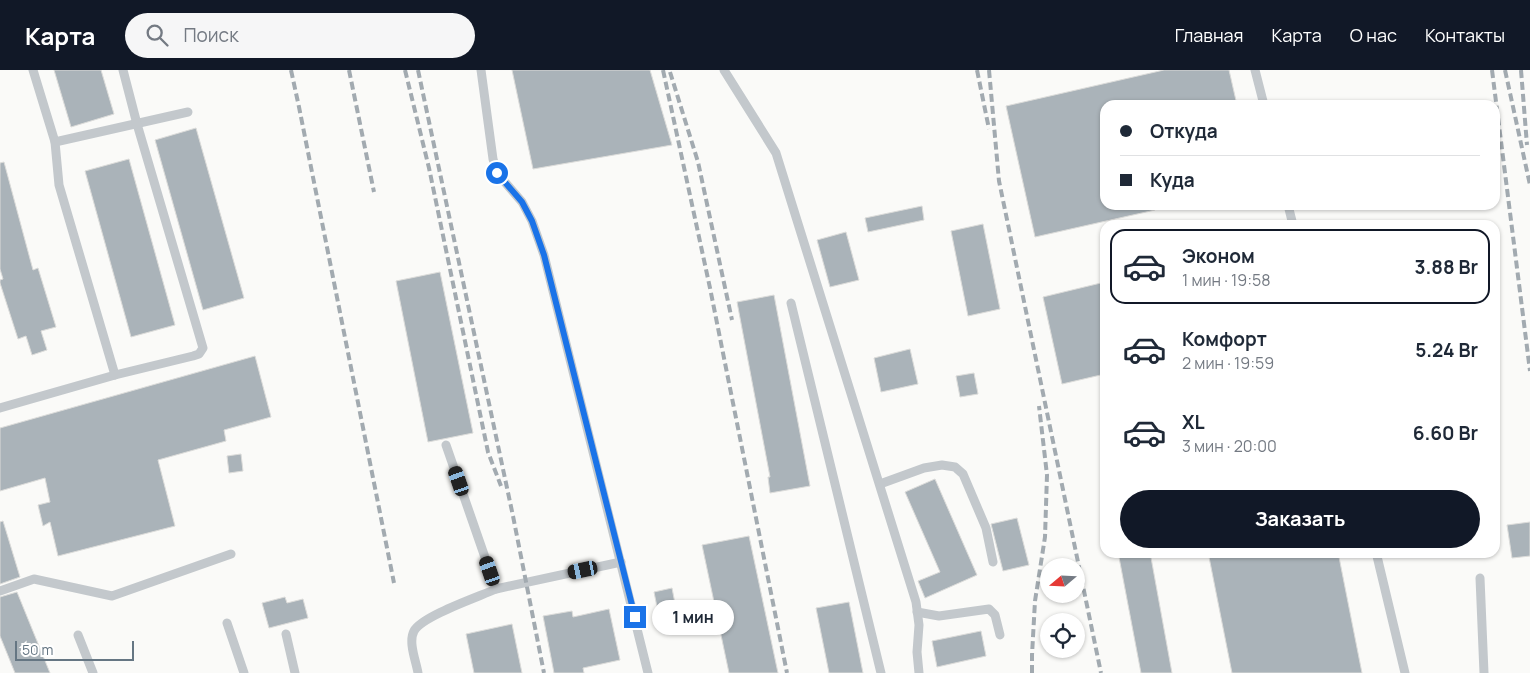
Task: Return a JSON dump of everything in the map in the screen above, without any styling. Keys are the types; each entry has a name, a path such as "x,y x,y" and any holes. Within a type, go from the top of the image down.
{"lane":[{"path":"33,70 56,142 59,185 115,375"},
{"path":"0,408 115,375 194,356 199,354 203,348 123,70"},
{"path":"482,70 493,159 497,173 522,202 532,221 544,255 648,673"},
{"path":"724,70 776,153 916,602 919,625 917,652 919,673"},
{"path":"1255,70 1263,100"},
{"path":"56,142 188,112"},
{"path":"791,303 881,673"},
{"path":"446,445 496,589"},
{"path":"880,484 924,468 942,465 955,467 964,474 986,528 993,562"},
{"path":"0,591 34,579 112,596 231,554"},
{"path":"1377,558 1406,673"},
{"path":"418,673 412,643 413,632 434,615 496,589 621,562"},
{"path":"1480,578 1484,673"},
{"path":"917,612 940,616 989,609 995,614 1000,635"},
{"path":"227,622 244,673"},
{"path":"286,634 295,673"},
{"path":"78,635 93,673"}],"building":[{"path":"54,70 101,70 114,114 71,127"},
{"path":"512,70 650,70 672,145 533,169"},
{"path":"1164,70 1229,70 1236,100 1100,100 1100,210 1155,210 1111,220 1100,220 1100,222 1035,237 1006,106"},
{"path":"196,128 244,298 203,310 155,140"},
{"path":"129,159 175,325 131,337 85,171"},
{"path":"4,162 33,270 38,268 56,327 41,331 47,350 32,355 26,336 18,339 0,283 0,280 3,279 0,269 0,163"},
{"path":"922,206 924,220 868,232 865,218"},
{"path":"983,224 1000,309 968,316 951,231"},
{"path":"846,232 859,280 830,287 817,240"},
{"path":"440,272 473,433 428,442 396,281"},
{"path":"1100,283 1100,375 1062,384 1043,297"},
{"path":"774,295 810,486 770,493 768,477 770,477 737,302"},
{"path":"910,349 918,384 881,392 874,358"},
{"path":"255,356 271,417 224,430 226,441 158,460 175,526 58,556 50,522 43,526 38,505 50,502 45,478 0,491 0,428"},
{"path":"974,373 978,394 960,397 956,376"},
{"path":"241,454 243,471 229,473 227,456"},
{"path":"935,479 977,575 925,598 918,581 940,572 905,492"},
{"path":"1017,518 1029,565 1003,571 991,524"},
{"path":"3,521 20,577 0,584 0,522"},
{"path":"1530,522 1530,556 1512,558 1507,525"},
{"path":"749,536 778,673 729,673 702,545"},
{"path":"1119,558 1151,558 1172,673 1141,673"},
{"path":"1209,558 1339,558 1362,673 1232,673"},
{"path":"672,588 678,619 660,622 654,592"},
{"path":"17,592 50,673 15,673 0,636 0,597"},
{"path":"285,597 287,603 303,599 308,618 269,628 262,603"},
{"path":"849,602 863,673 829,673 816,608"},
{"path":"609,609 620,660 583,668 584,673 554,673 543,616 572,611 573,617"},
{"path":"512,624 522,673 474,673 466,634"},
{"path":"981,631 986,656 937,667 932,641"}],"railway":[{"path":"291,70 394,583"},
{"path":"349,70 374,192"},
{"path":"405,70 429,168 488,452 501,486"},
{"path":"418,70 513,516 544,673"},
{"path":"663,70 710,288 787,673"},
{"path":"977,70 989,129"},
{"path":"989,70 999,181 1101,673"},
{"path":"1492,70 1496,100"},
{"path":"1505,70 1530,185"},
{"path":"1521,70 1527,145"},
{"path":"670,72 698,162 732,320"},
{"path":"1500,133 1530,371"},
{"path":"1032,673 1035,601 1045,537 1047,475 1039,406"}],"route":[{"path":"497,173 522,202 532,221 544,255 635,617"}]}
